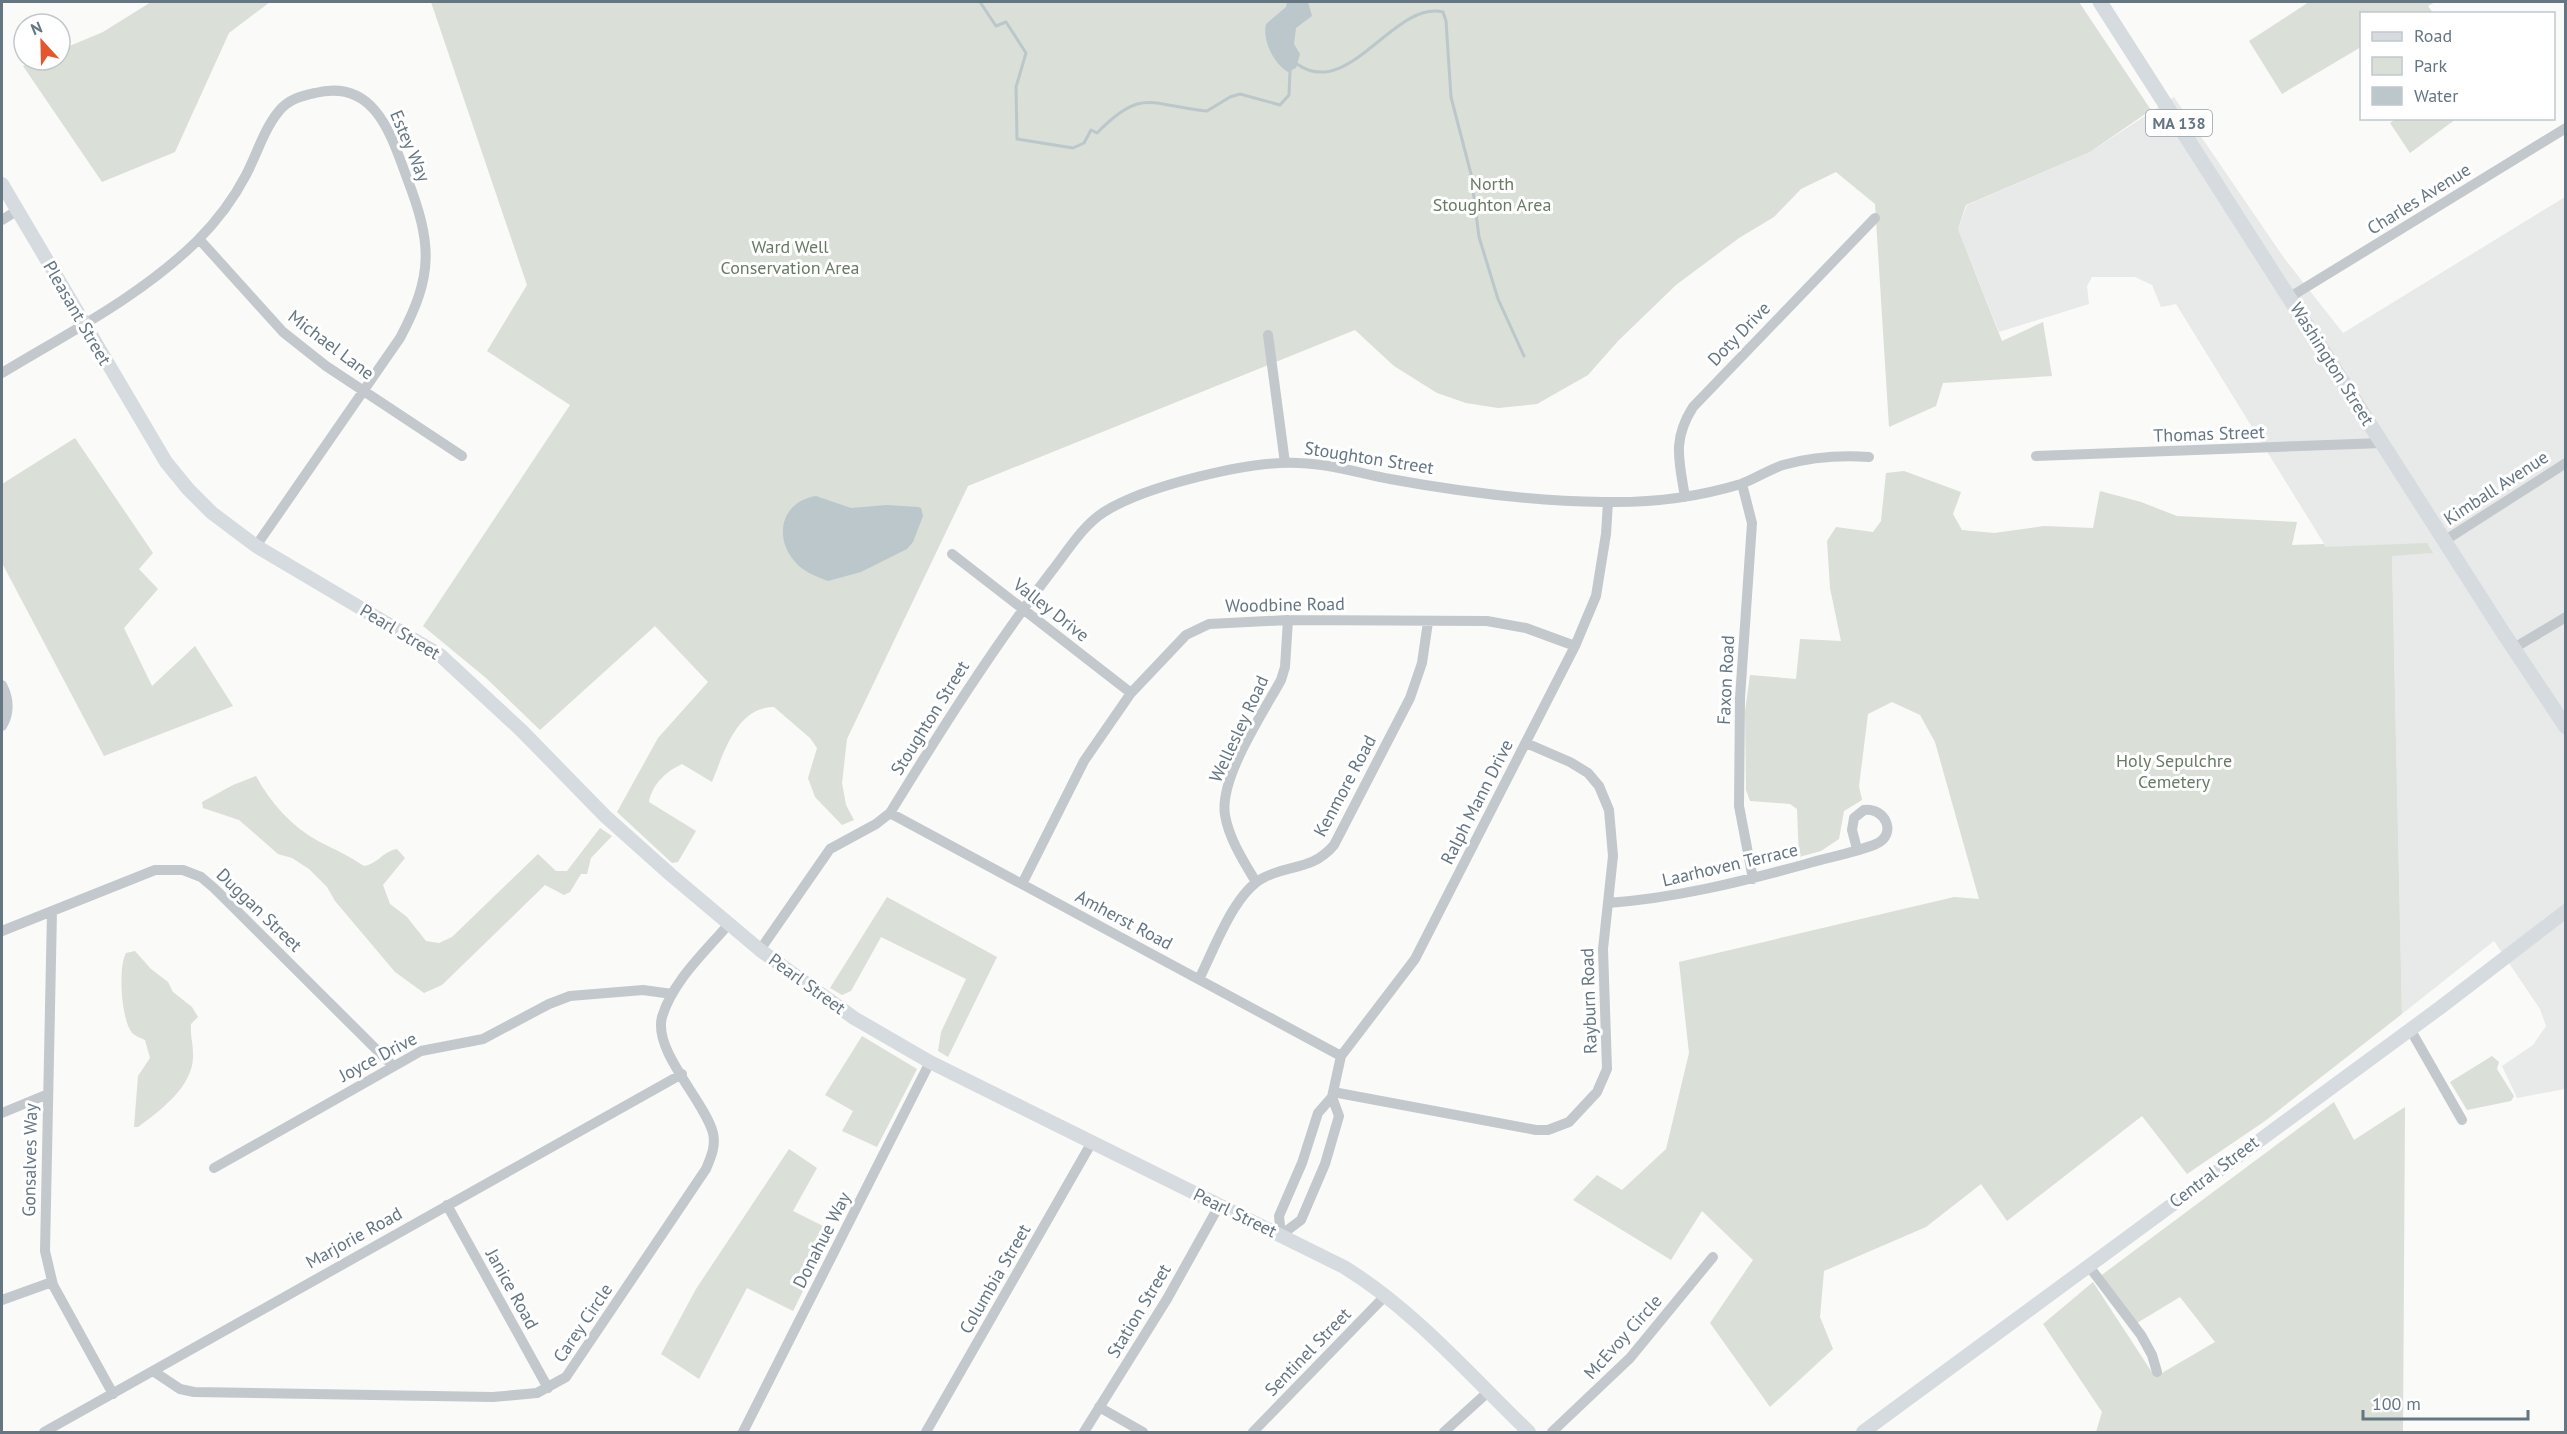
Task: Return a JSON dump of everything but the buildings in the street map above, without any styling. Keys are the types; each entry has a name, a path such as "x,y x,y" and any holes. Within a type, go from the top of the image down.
{"main road":[{"name":"Washington Street","path":"2100,2 2565,727"},
{"name":"Pleasant Street","path":"2,184 153,440"},
{"name":"Pearl Street","path":"153,440 188,489 212,513 256,546 338,596 417,639 440,655 522,731 605,816 728,925 854,1018 930,1062 1344,1267 1386,1295 1529,1432"},
{"name":"Central Street","path":"1863,1432 2410,1029 2565,911"}],"street":[{"name":"Estey Way","path":"2,373 158,274 199,239 245,177 280,110 294,98 320,92 339,92 359,98 377,110 390,130 421,215 427,252 424,281 415,310 400,338 256,546"},
{"name":"Charles Avenue","path":"2290,297 2565,128"},
{"path":"2,220 18,210"},
{"name":"Doty Drive","path":"1685,496 1678,442 1680,430 1693,407 1875,218"},
{"name":"Michael Lane","path":"199,239 283,332 326,366 462,456"},
{"path":"1268,335 1285,463"},
{"name":"Thomas Street","path":"2036,456 2382,443"},
{"name":"Stoughton Street","path":"760,950 830,849 876,824 890,813 964,693 1023,609 1089,524 1103,512 1144,494 1231,468 1285,463 1330,466 1487,494 1552,501 1608,502 1685,496 1742,484 1781,465 1833,455 1869,457"},
{"name":"Kimball Avenue","path":"2444,541 2565,463"},
{"name":"Faxon Road","path":"1742,484 1752,523 1740,698 1739,806 1753,879"},
{"name":"Ralph Mann Drive","path":"1281,1235 1279,1216 1302,1163 1318,1113 1332,1095 1341,1056 1415,959 1575,646 1596,596 1605,546 1608,502"},
{"name":"Valley Drive","path":"952,554 1131,693"},
{"path":"2514,648 2565,617"},
{"name":"Woodbine Road","path":"1022,884 1084,761 1131,693 1186,635 1209,624 1288,620 1487,621 1526,628 1575,646"},
{"name":"Wellesley Road","path":"1256,882 1227,825 1225,795 1231,775 1281,680 1287,655 1288,620"},
{"name":"Kenmore Road","path":"1198,979 1242,898 1256,882 1265,876 1312,862 1334,845 1410,698 1422,663 1428,622"},
{"path":"2,685 8,702 7,718 2,726"},
{"name":"Rayburn Road","path":"1332,1095 1521,1128 1548,1130 1569,1122 1590,1103 1602,1083 1607,1069 1602,970 1613,856 1609,810 1599,786 1588,773 1570,762 1526,743"},
{"name":"Amherst Road","path":"890,813 1341,1056"},
{"name":"Laarhoven Terrace","path":"1608,903 1680,896 1753,879 1857,849"},
{"name":"Duggan Street","path":"2,931 145,873 174,869 192,872 214,888 393,1066"},
{"name":"Gonsalves Way","path":"52,911 44,1235 47,1267 52,1282 113,1394"},
{"name":"Carey Circle","path":"153,1371 180,1389 194,1392 493,1397 524,1396 548,1388 566,1377 706,1169 714,1150 713,1134 665,1045 661,1031 662,1019 672,994 728,925"},
{"name":"Joyce Drive","path":"214,1168 393,1066 432,1048 471,1044 549,1004 570,996 643,990 672,994"},
{"path":"2410,1029 2462,1120"},
{"name":"Donahue Way","path":"743,1432 930,1062"},
{"name":"Marjorie Road","path":"44,1432 62,1428 153,1371 682,1074"},
{"path":"2,1113 48,1094"},
{"name":"Ralph Mann Drive","path":"1281,1235 1301,1220 1325,1164 1340,1116 1332,1095"},
{"name":"Columbia Street","path":"926,1432 1092,1142"},
{"name":"Station Street","path":"1084,1432 1167,1299 1220,1204"},
{"name":"Janice Road","path":"447,1205 548,1388"},
{"name":"McEvoy Circle","path":"1552,1432 1630,1358 1713,1257"},
{"path":"2088,1265 2141,1335 2152,1355 2157,1372"},
{"path":"2,1300 52,1282"},
{"name":"Sentinel Street","path":"1253,1432 1386,1295"},
{"path":"1444,1432 1488,1392"},
{"path":"1099,1407 1143,1432"}],"shaded area":[{"path":"2174,97 2284,258 2343,333 2565,197 2565,1089 2517,1098 2502,1066 2533,1045 2546,1026 2540,1009 2494,941 2402,1014 2392,555 2433,553 2326,547 2176,304 2161,307 2152,285 2135,277 2092,277 2087,286 2089,304 1999,332 1958,229 1967,205 2090,152"}],"green space":[{"path":"151,2 270,2 229,33 175,152 102,182 27,72 72,72 72,45 103,32"},
{"path":"431,2 2079,2 2151,110 2090,152 1966,205 1958,229 2002,341 2043,322 2052,376 1943,383 1936,406 1889,427 1875,204 1836,172 1801,189 1774,217 1739,238 1676,285 1618,341 1588,375 1537,404 1498,408 1466,403 1437,393 1394,366 1355,330 968,486 847,739 842,783 846,805 854,820 842,825 815,797 808,778 817,748 810,738 774,707 761,709 741,723 733,734 712,782 682,764 666,774 653,789 649,802 696,831 678,862 672,863 617,812 658,738 708,682 655,626 540,730 486,678 423,626 570,405 487,351 527,285"},
{"path":"2309,2 2435,2 2428,6 2432,12 2360,12 2360,48 2282,94 2249,41"},
{"path":"2394,120 2455,120 2410,153 2390,123"},
{"path":"75,438 153,553 139,569 158,589 124,628 152,686 195,646 233,706 104,756 2,563 2,484"},
{"name":"Holy Sepulchre Cemetery","path":"1904,471 1961,492 1953,514 1962,530 1994,533 2044,526 2093,528 2100,491 2141,502 2177,516 2297,522 2292,545 2324,544 2326,547 2427,543 2433,553 2392,556 2402,1014 2265,1121 2187,1174 2142,1116 2007,1221 1981,1184 1926,1227 1824,1271 1820,1317 1833,1349 1770,1407 1710,1323 1753,1260 1702,1211 1671,1260 1573,1200 1597,1175 1622,1190 1666,1149 1689,1053 1679,962 1954,897 1979,899 1935,742 1920,715 1892,702 1868,714 1859,786 1862,800 1844,811 1839,839 1821,851 1799,857 1797,809 1790,804 1750,801 1746,790 1745,711 1750,675 1796,679 1800,639 1841,641 1830,588 1827,541 1836,527 1873,532 1881,521 1886,473"},
{"path":"256,776 268,795 290,821 308,835 364,866 397,849 405,858 383,885 390,904 407,917 426,941 439,943 452,937 538,854 556,871 567,871 600,828 612,836 591,858 587,874 581,874 570,892 564,895 545,885 442,985 424,993 395,972 335,901 327,887 309,869 292,858 278,854 239,820 203,808 202,802 233,785"},
{"path":"887,897 997,957 948,1057 938,1051 941,1032 966,979 881,937 851,991 842,995 830,988"},
{"path":"135,951 151,969 168,982 173,992 192,1007 198,1017 191,1024 192,1065 183,1086 166,1105 138,1127 134,1127 138,1076 150,1058 145,1040 133,1034 128,1026 121,981 126,953"},
{"path":"862,1036 917,1069 877,1147 842,1131 853,1111 825,1095"},
{"path":"2492,1056 2499,1062 2497,1069 2514,1096 2511,1101 2467,1110 2450,1082"},
{"path":"2334,1102 2354,1140 2405,1107 2403,1432 2096,1432 2102,1412 2043,1324 2093,1282 2155,1377 2215,1342 2180,1297 2137,1323 2099,1277"},
{"path":"789,1149 817,1168 793,1211 833,1231 793,1311 747,1288 699,1379 661,1354 696,1289"}],"water":[{"path":"1287,2 1308,2 1312,16 1296,28 1294,44 1300,54 1296,68 1288,72 1270,51 1265,30 1266,24 1286,7"},
{"path":"816,496 851,508 887,505 918,507 921,508 923,516 913,542 907,549 861,572 828,581 808,573 798,565 785,545 783,534 787,514 794,506"}],"waterway":[{"path":"980,2 996,26 1006,22 1026,53 1016,87 1017,139 1073,148 1084,143 1091,130 1097,133 1113,118 1137,104 1160,103 1207,111 1230,97 1240,94 1280,105 1289,95 1290,71"},
{"path":"1294,66 1297,64 1316,72 1335,70 1353,61 1407,20 1425,12 1443,12 1446,21 1451,97 1471,174 1479,237 1498,299 1524,356"}],"park label":[{"name":"North Stoughton Area","path":"1492,194"},
{"name":"Ward Well Conservation Area","path":"790,257"}]}
